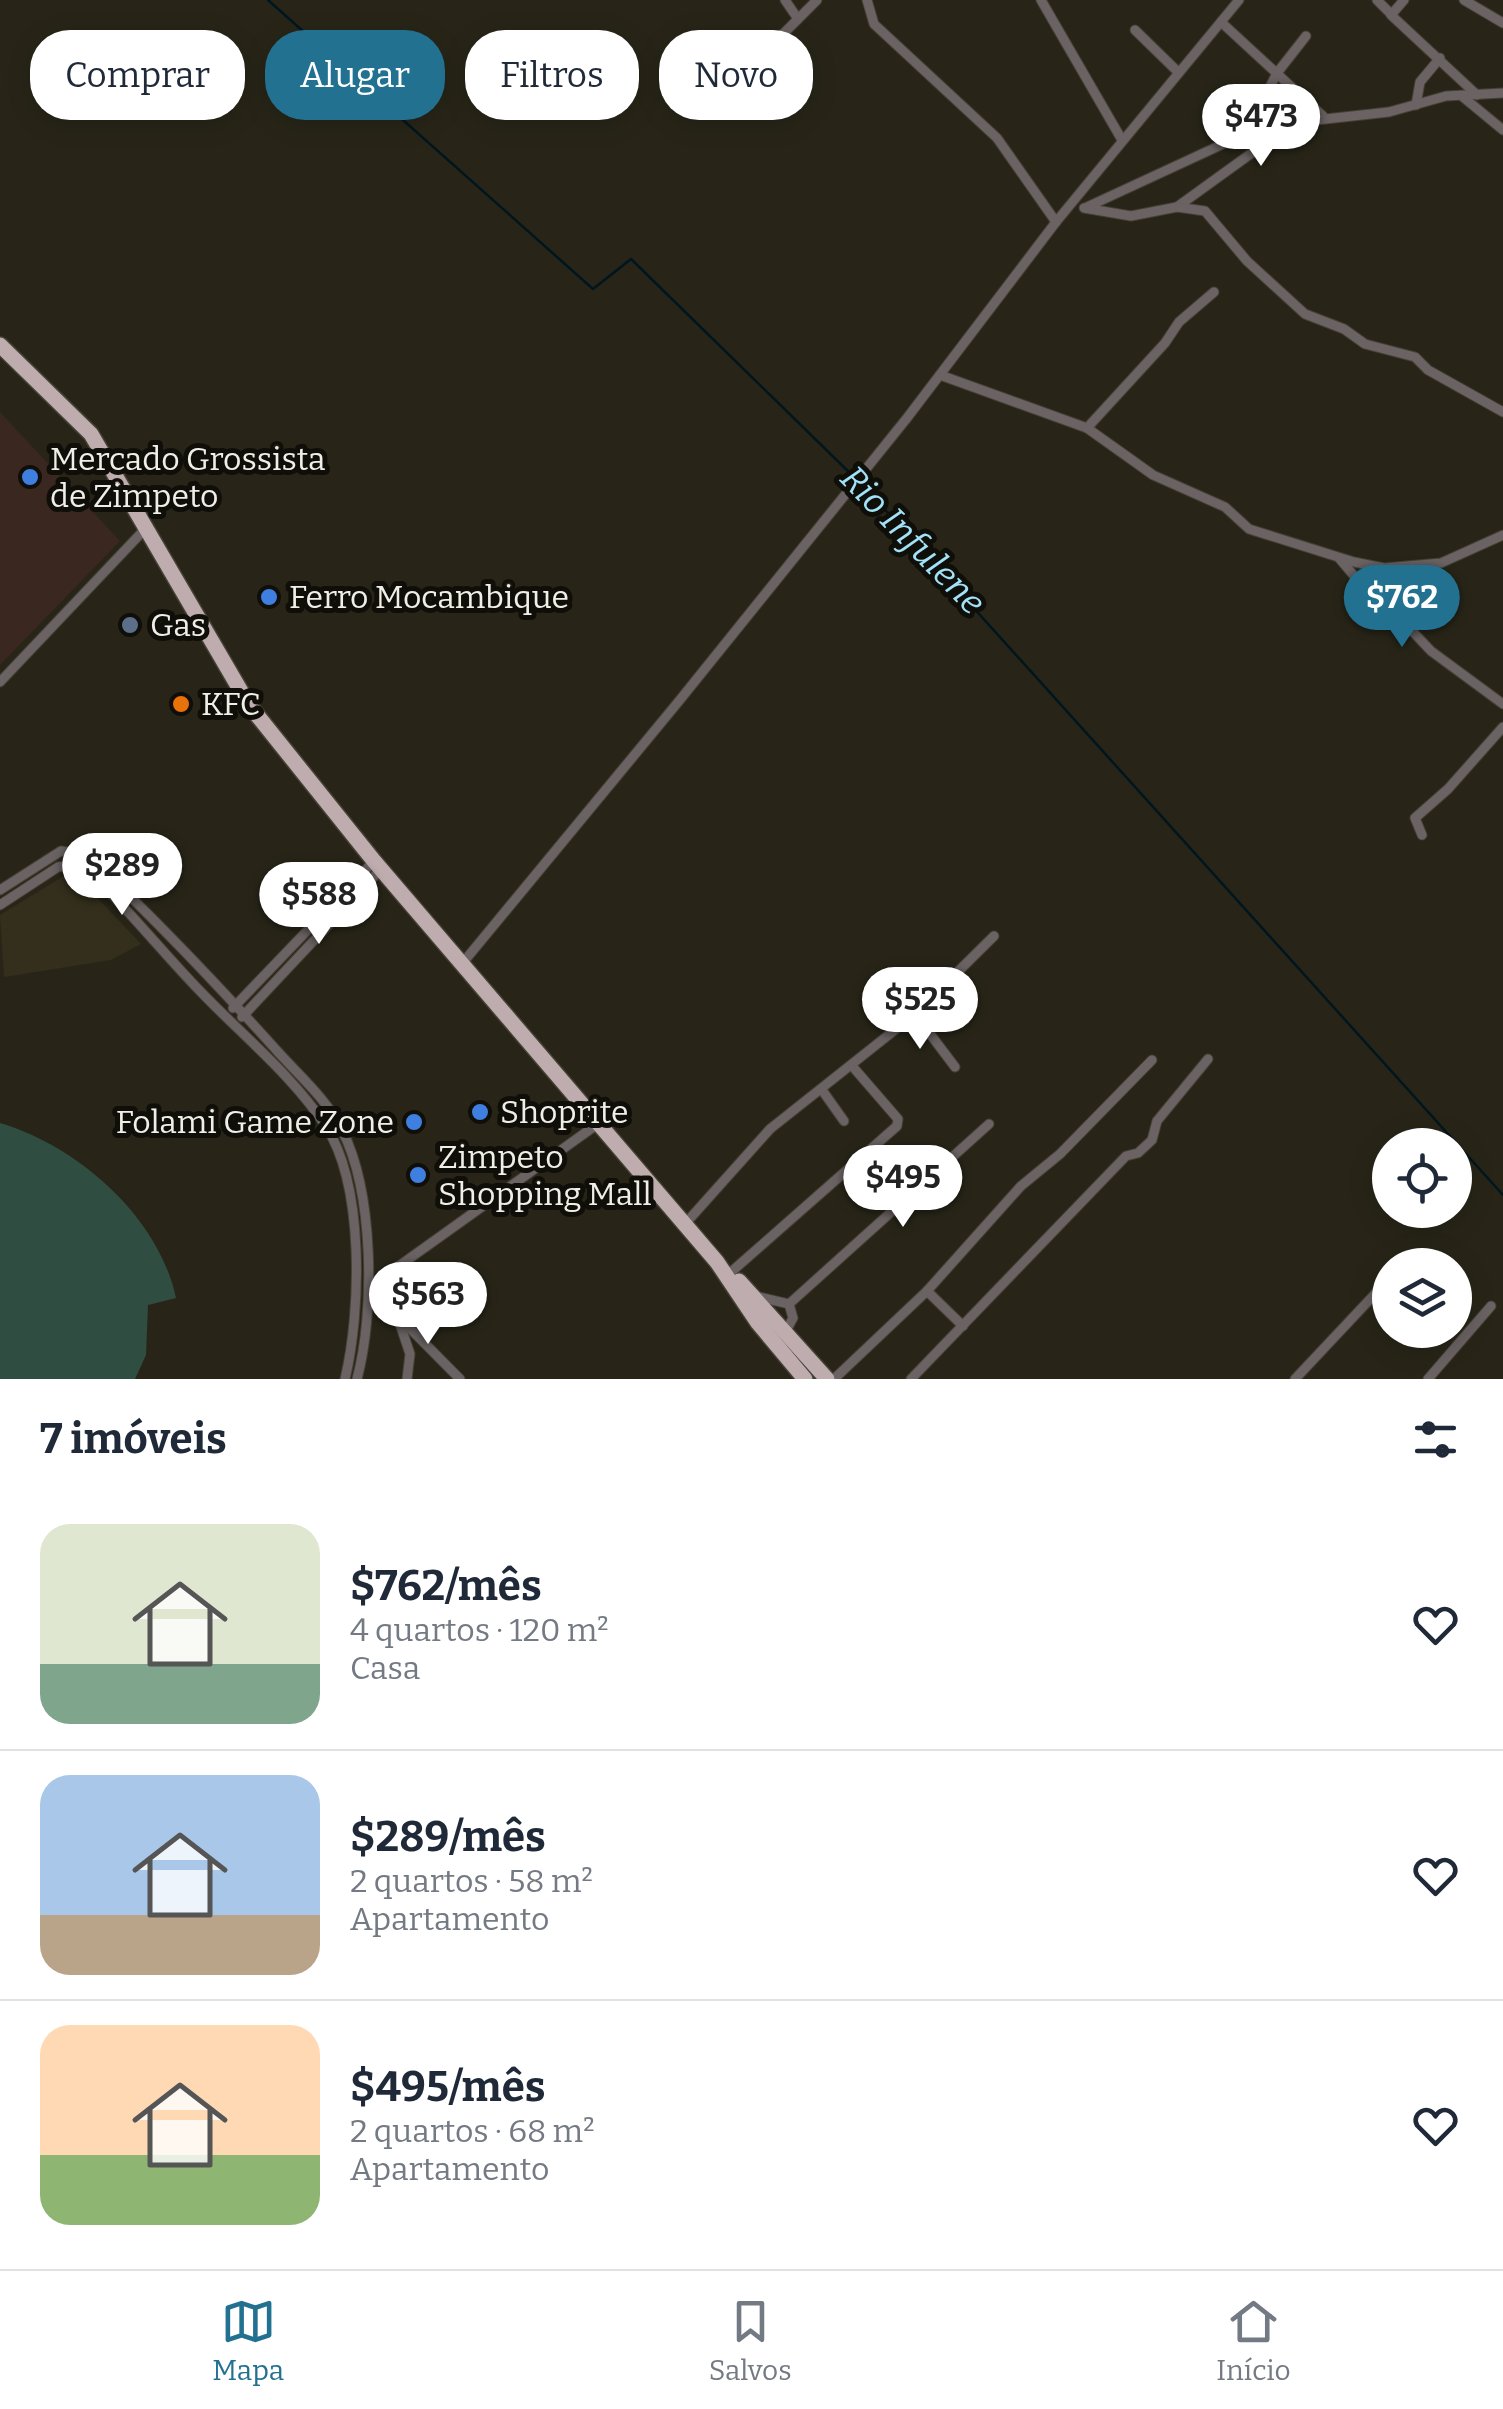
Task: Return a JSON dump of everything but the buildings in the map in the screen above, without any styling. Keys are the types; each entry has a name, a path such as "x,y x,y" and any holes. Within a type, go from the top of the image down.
{"highway":[{"path":"0,345 79,420 148,526 206,636 245,698 377,865 685,1224 830,1379"},
{"path":"724,1267 758,1323 805,1379"}],"street":[{"path":"785,0 798,19"},
{"path":"786,30 817,0"},
{"path":"867,0 874,24 997,138 1056,222"},
{"path":"1041,0 1122,140"},
{"path":"461,964 940,376 1056,222 1239,0"},
{"path":"1377,0 1477,94"},
{"path":"1390,13 1404,0"},
{"path":"1464,0 1503,23"},
{"path":"1220,22 1323,116"},
{"path":"1135,30 1177,72"},
{"path":"1246,132 1276,73 1306,36"},
{"path":"1416,105 1420,82 1440,58"},
{"path":"1084,208 1246,132 1298,119 1390,112 1462,96 1503,93"},
{"path":"1462,96 1503,130"},
{"path":"1177,207 1298,119"},
{"path":"1202,190 1205,211 1247,261 1304,314 1344,329 1365,344 1414,357 1428,370 1503,412"},
{"path":"1069,206 1131,216 1177,207 1205,211"},
{"path":"1087,428 1165,344 1179,322 1214,292"},
{"path":"940,376 1087,428 1153,475 1225,506 1249,529 1340,558 1384,568 1425,566 1503,536"},
{"path":"0,682 148,526"},
{"path":"1340,558 1372,597 1398,616 1420,641 1503,704"},
{"path":"1422,835 1414,818 1448,788 1503,727"},
{"path":"0,890 61,851 78,850 244,1015 308,1084 342,1129 360,1189 369,1287 357,1379"},
{"path":"0,905 58,867 80,864 306,1100 327,1128 338,1156 356,1260 354,1334 345,1379"},
{"path":"225,1017 377,865"},
{"path":"234,1026 377,865"},
{"path":"685,1224 770,1129 915,1014 994,936"},
{"path":"915,1014 955,1067"},
{"path":"912,1379 1126,1156 1138,1154 1152,1140 1157,1121 1208,1059"},
{"path":"830,1379 926,1291 1021,1186 1073,1142 1152,1060"},
{"path":"724,1267 897,1126 898,1119 853,1067"},
{"path":"822,1090 844,1121"},
{"path":"369,1287 599,1123"},
{"path":"789,1304 989,1124"},
{"path":"369,1287 460,1379"},
{"path":"926,1291 963,1326"},
{"path":"753,1296 789,1304"},
{"path":"1295,1379 1372,1297"},
{"path":"785,1333 793,1318 789,1304"},
{"path":"1428,1379 1491,1306"},
{"path":"398,1318 410,1354 407,1379"}],"shaded area":[{"name":"Mercado Grossista de Zimpeto","path":"0,412 120,541 0,665"},
{"path":"72,871 141,944 111,960 4,977 0,915"}],"green space":[{"path":"0,1123 58,1149 111,1189 133,1213 167,1268 176,1298 148,1305 146,1355 135,1379 0,1379"}],"waterway":[{"name":"Rio Infulene","path":"268,0 593,289 631,259 855,478"},
{"name":"Rio Infulene","path":"861,483 1503,1195"}],"place":[{"name":"Mercado Grossista de Zimpeto","path":"30,477"},
{"name":"Ferro Mocambique","path":"269,597"},
{"name":"Gas","path":"130,625"},
{"name":"KFC","path":"181,704"},
{"name":"Shoprite","path":"480,1112"},
{"name":"Folami Game Zone","path":"414,1122"},
{"name":"Zimpeto Shopping Mall","path":"418,1175"}]}
